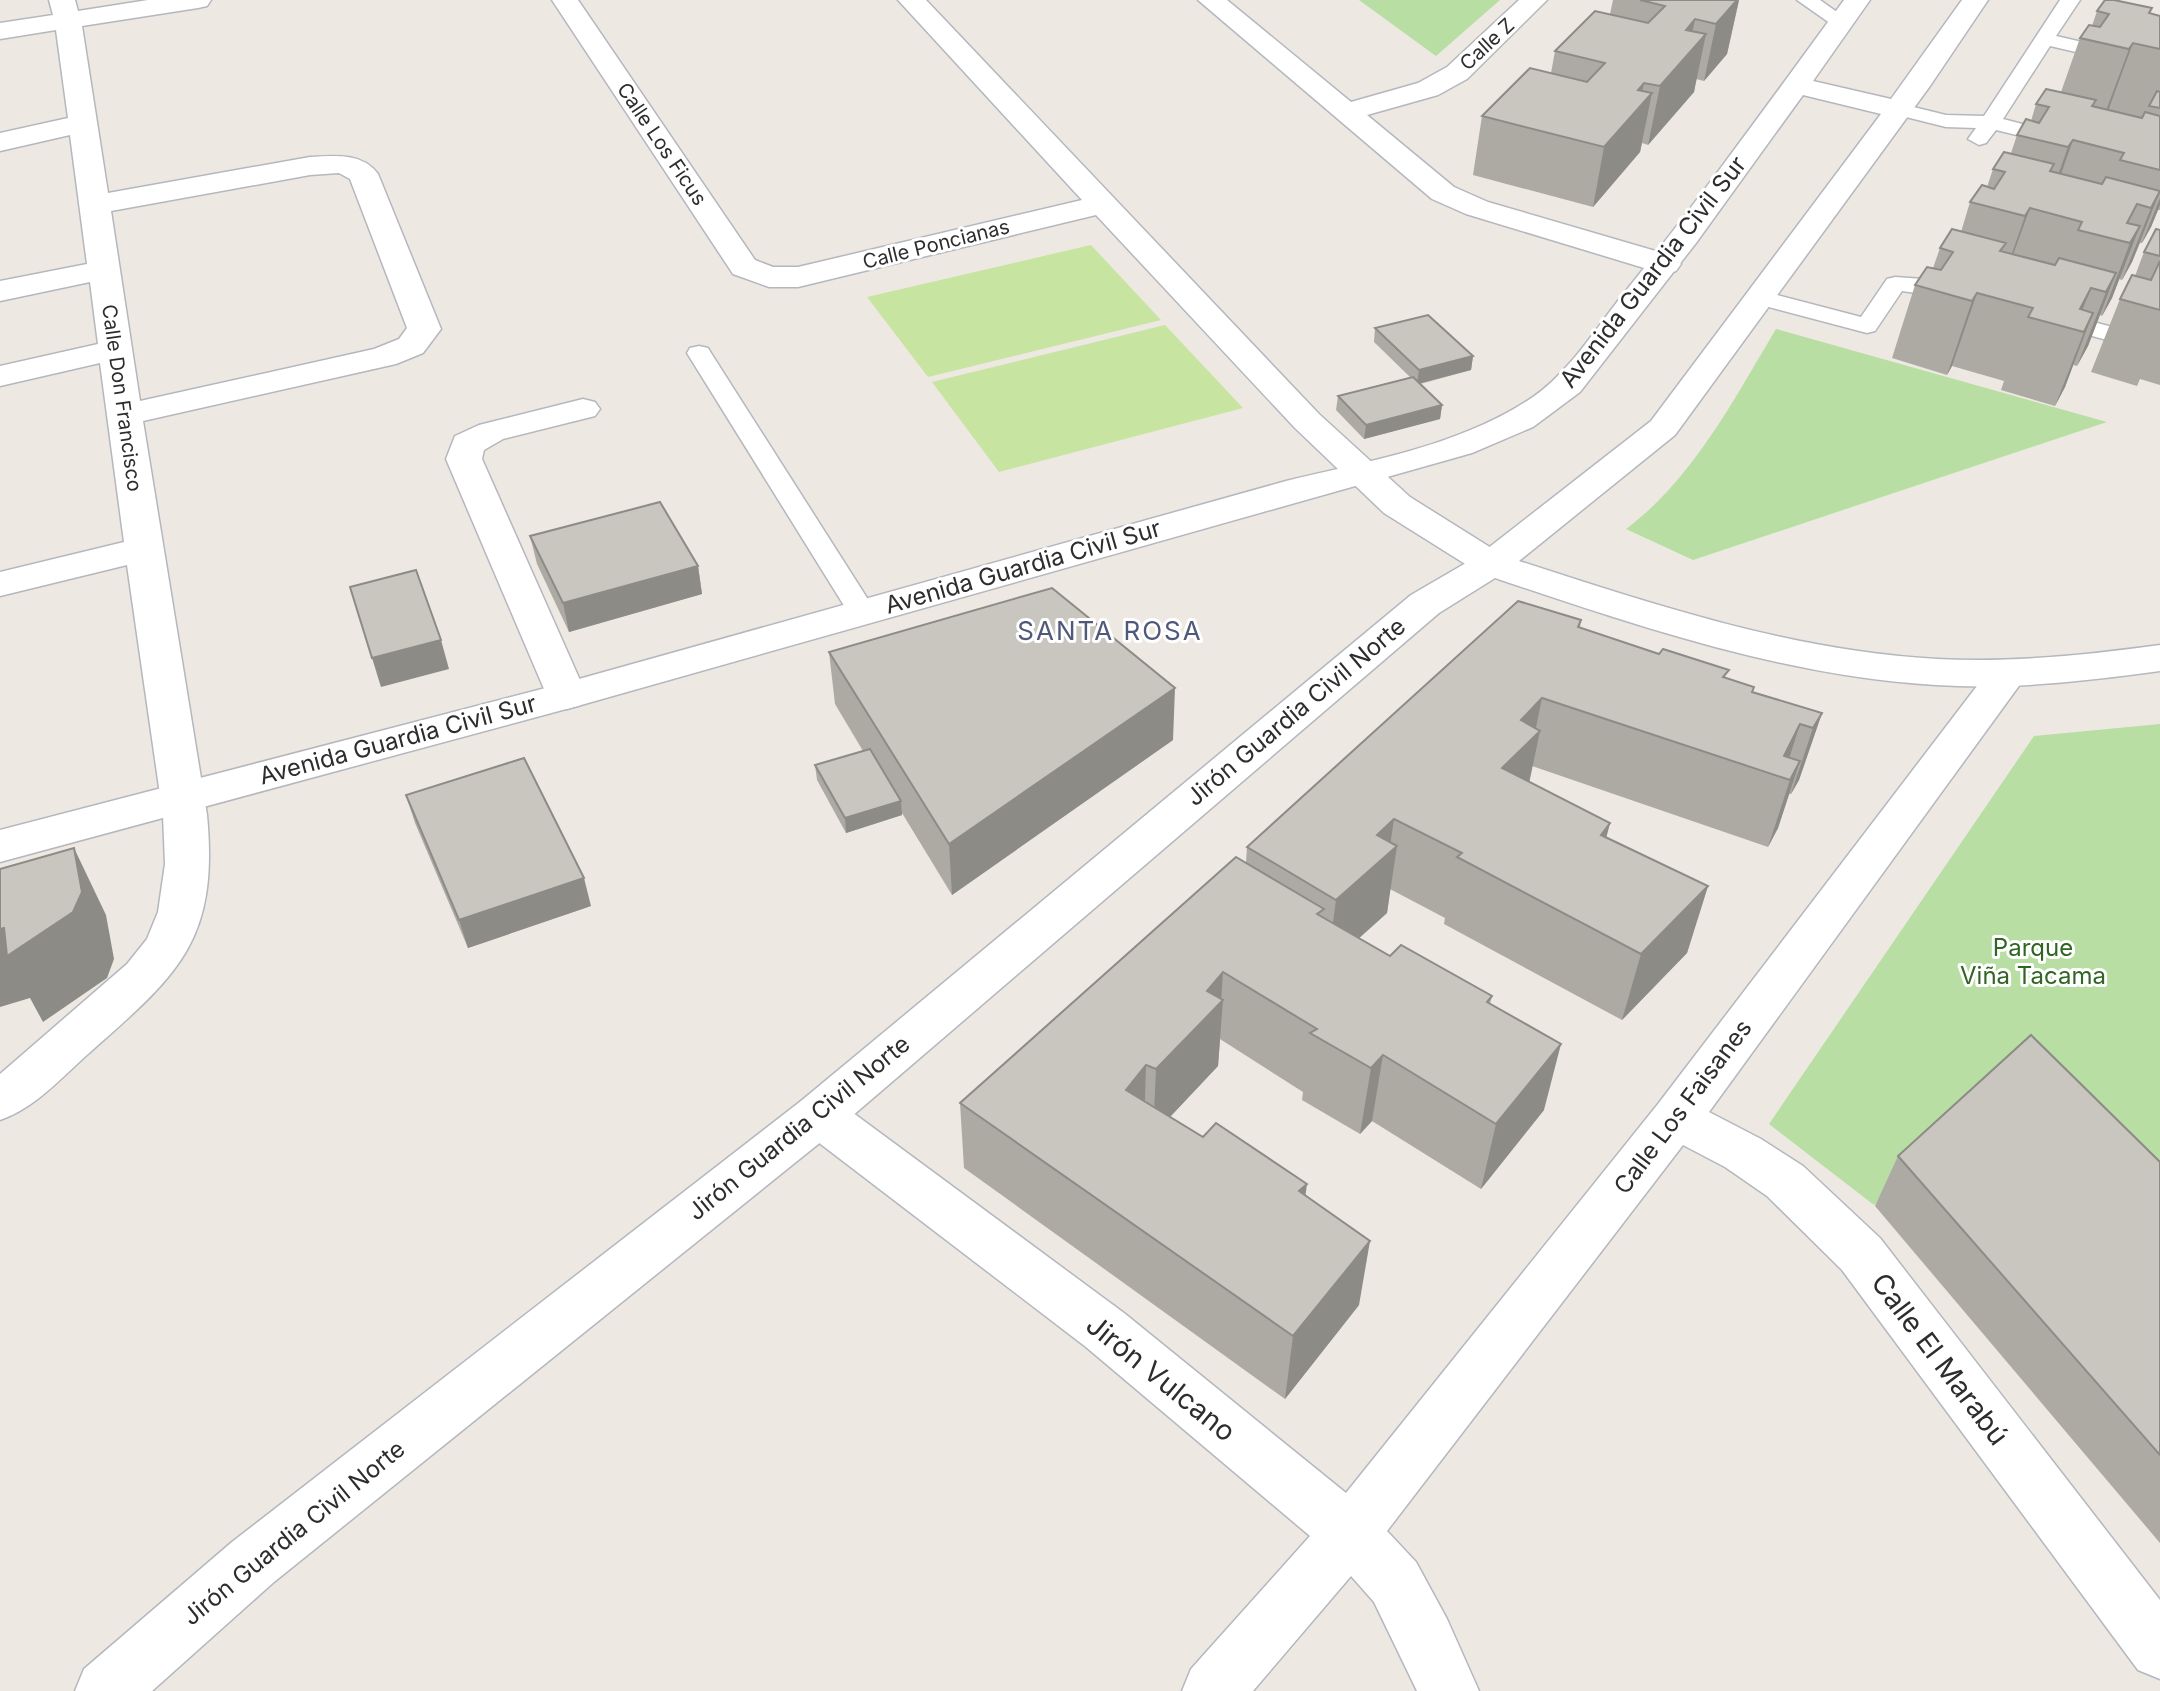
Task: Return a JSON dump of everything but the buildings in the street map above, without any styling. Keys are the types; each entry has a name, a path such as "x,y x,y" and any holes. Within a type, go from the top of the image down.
{"street":[{"path":"0,31 65,11 198,0"},
{"name":"Calle Los Ficus","path":"565,0 744,267 769,277"},
{"path":"911,0 1307,421 1397,505 1491,564 1733,638 1826,660 1908,671 2007,674 2160,658"},
{"path":"1211,0 1443,193 1477,208 1665,264"},
{"name":"Calle Z","path":"1345,112 1428,89 1457,73 1534,0"},
{"name":"Jirón Guardia Civil Norte","path":"106,1691 253,1562 819,1115 1425,604 1491,564 1663,428 1975,0"},
{"name":"Calle Don Francisco","path":"0,1100 112,1007 146,972 172,936 184,892 188,854 183,795 172,742 65,11"},
{"name":"Avenida Guardia Civil Sur","path":"0,846 183,795 567,696 1365,473 1480,437 1546,404 1567,385 1665,264 1849,11"},
{"path":"1795,85 1897,109"},
{"path":"0,142 82,124"},
{"path":"94,205 310,166 344,164 363,174 424,329 411,346 384,357 124,415"},
{"name":"Calle Poncianas","path":"769,277 798,277 1102,204"},
{"path":"0,291 103,270"},
{"path":"0,376 115,350"},
{"path":"567,696 464,459 468,444 491,432 583,409"},
{"path":"0,584 144,549"},
{"name":"Calle Los Faisanes","path":"1213,1691 1350,1533 1676,1118 2007,674"},
{"name":"Jirón Vulcano","path":"819,1115 1105,1330 1350,1533 1395,1582 1426,1640 1448,1691"},
{"name":"Calle El Marabú","path":"1676,1118 1743,1153 1785,1181 1861,1254 2160,1648"}],"lane":[{"path":"1807,0 1849,11"},
{"path":"1978,142 2070,0"},
{"path":"2044,39 2142,61"},
{"path":"1897,109 1946,121 1990,122 2076,144"},
{"path":"1758,297 1867,326 1895,284 1938,287 1984,299"},
{"path":"2030,312 2107,333"},
{"path":"699,353 862,612"}],"green space":[{"path":"1359,0 1500,0 1436,56"},
{"path":"1091,245 1161,320 928,377 867,297"},
{"path":"1165,325 1243,408 999,472 932,382"},
{"path":"1776,329 2107,422 1693,560 1626,529 1650,509 1692,462 1728,410"},
{"name":"Parque Viña Tacama","path":"2160,724 2160,1241 2005,1086 1874,1205 1769,1124 2034,736"}],"district":[{"name":"SANTA ROSA","path":"1110,631"}]}
